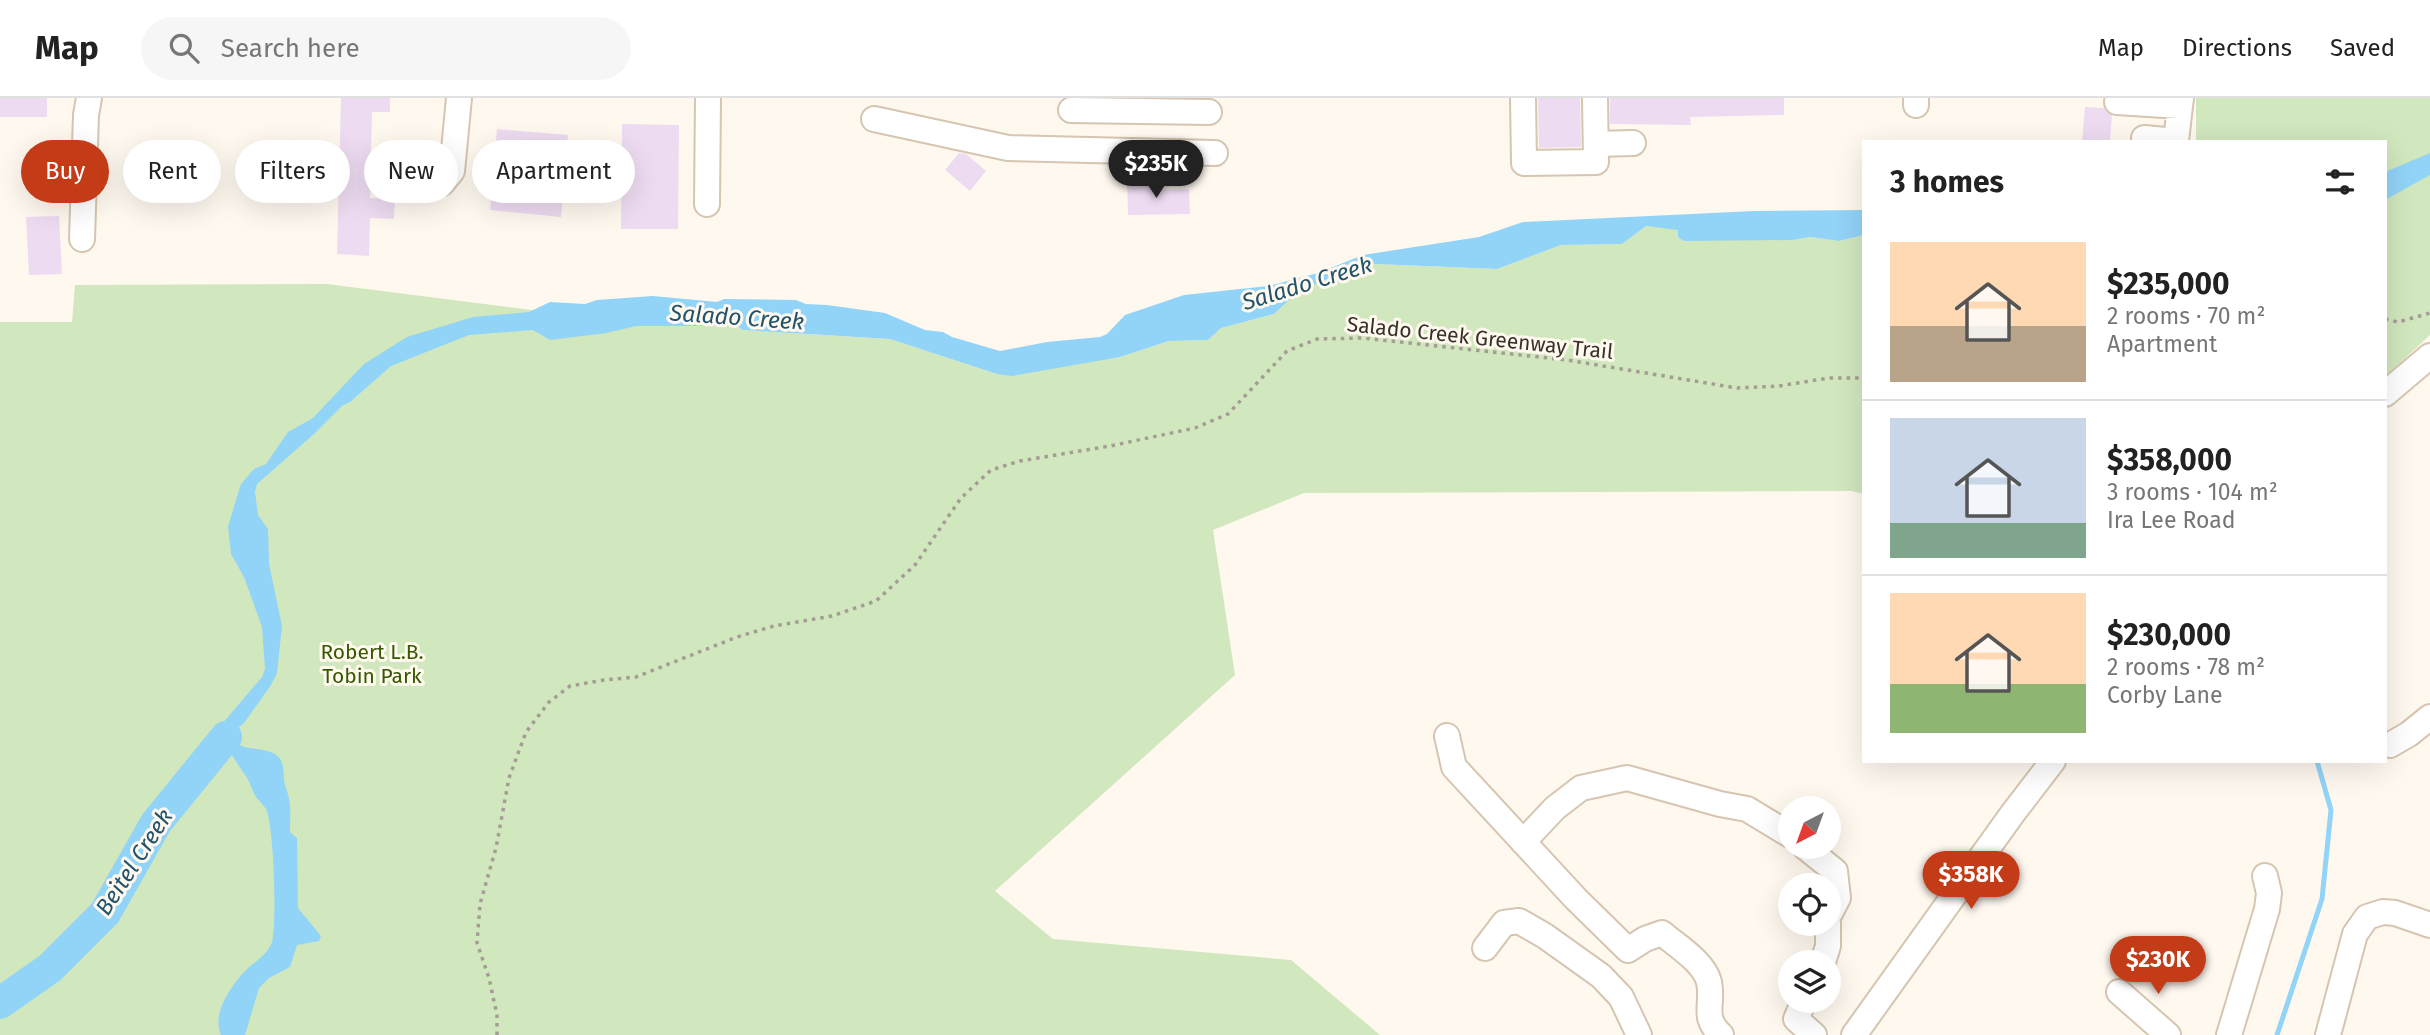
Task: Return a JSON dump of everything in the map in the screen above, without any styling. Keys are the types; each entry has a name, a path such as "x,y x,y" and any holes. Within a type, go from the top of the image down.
{"street":[{"path":"82,239 86,115 89,98"},
{"path":"455,140 459,98"},
{"path":"707,204 708,98"},
{"path":"1523,98 1524,163 1596,162 1595,98"},
{"path":"2118,98 2117,102 2181,102 2176,140"},
{"path":"1066,149 1071,104 1142,105 1209,111"},
{"path":"1142,105 1144,151"},
{"path":"874,119 1008,148 1215,153"},
{"path":"2144,138 2165,140"},
{"path":"1596,144 1633,143"},
{"path":"2387,392 2430,356"},
{"path":"2390,745 2409,734 2430,716"},
{"path":"1447,736 1454,767 1628,950 1645,939 1662,933 1698,964 1709,981 1708,1018 1721,1035"},
{"path":"1854,1035 2012,813 2051,763"},
{"path":"1523,842 1555,807 1580,788 1627,778 1747,809 1778,828"},
{"path":"1820,859 1835,873"},
{"path":"2229,1035 2267,909 2269,893 2265,876"},
{"path":"2328,1035 2355,934 2367,918 2383,912 2430,925"},
{"path":"1485,948 1504,923 1519,921 1601,976 1621,997 1639,1035"},
{"path":"2119,992 2168,1035"}],"path":[{"path":"2387,319 2398,322 2430,313"},
{"name":"Salado Creek Greenway Trail","path":"497,1035 497,1015 489,978 477,943 480,904 496,848 509,778 526,732 549,702 570,686 636,677 737,637 774,626 832,616 876,601 915,565 961,498 990,470 1020,461 1195,428 1227,414 1287,351 1317,340 1363,338 1567,360 1737,388 1779,386 1829,378 1862,378"}],"green space":[{"path":"2196,98 2430,98 2430,335 2387,375 2387,140 2196,140"},
{"name":"Robert L.B. Tobin Park","path":"1646,226 1793,240 1810,237 1839,241 1862,235 1862,494 1851,491 1304,493 1213,530 1235,675 995,891 1053,939 1291,960 1380,1035 0,1035 0,322 72,322 75,285 327,284 587,317 713,326 730,322 743,330 890,339 997,374 1120,357 1169,341 1208,340 1221,328 1274,314 1301,289 1375,264 1497,269 1561,245 1622,244"}],"water":[{"path":"2430,153 2430,175 2387,199 2387,171"},
{"name":"Salado Creek","path":"1862,210 1862,235 1839,241 1810,237 1793,240 1684,241 1678,237 1678,230 1646,226 1622,244 1561,245 1497,269 1375,264 1301,289 1274,314 1221,328 1208,340 1169,341 1120,357 1012,376 997,374 890,339 743,330 730,322 713,326 636,326 550,340 533,330 469,335 391,366 343,405 257,484 255,492 258,515 268,529 269,564 282,626 277,673 244,723 232,733 232,739 241,746 273,753 281,760 290,804 290,832 297,838 298,908 321,936 319,941 297,945 290,967 269,978 259,988 245,1035 221,1035 219,1018 225,1000 241,975 265,954 272,942 274,931 274,874 269,819 266,809 256,797 219,733 222,724 262,677 265,669 262,627 244,577 231,554 228,526 241,484 254,469 266,464 288,432 313,418 364,364 407,337 473,317 529,312 550,302 585,304 597,300 653,296 717,302 724,299 796,300 806,304 885,313 925,330 943,332 1000,351 1047,342 1100,337 1107,334 1125,315 1184,295 1268,286 1318,273 1363,255 1479,237 1523,222 1754,211"}],"building":[{"path":"0,98 47,98 47,117 0,117"},
{"path":"341,98 390,98 390,112 372,112 371,140 364,140 364,203 395,203 394,219 370,218 369,256 337,254 338,203 350,203 350,140 340,140"},
{"path":"1538,98 1580,98 1581,147 1539,148"},
{"path":"1610,98 1784,98 1784,115 1690,117 1691,125 1610,124"},
{"path":"2085,107 2104,108 2112,115 2110,140 2082,140"},
{"path":"622,124 679,125 678,229 621,229 621,203 635,203 635,140 622,140"},
{"path":"497,129 568,135 568,140 496,140"},
{"path":"959,153 966,154 986,171 970,191 945,170"},
{"path":"1127,180 1153,180 1153,190 1189,189 1190,214 1128,215"},
{"path":"491,203 562,203 561,217 490,210"},
{"path":"59,216 62,274 29,275 26,217"}],"waterway":[{"name":"Beitel Creek","path":"0,1003 50,968 105,913 156,823 226,737"},
{"path":"2277,1035 2322,899 2331,810 2318,763"}]}
